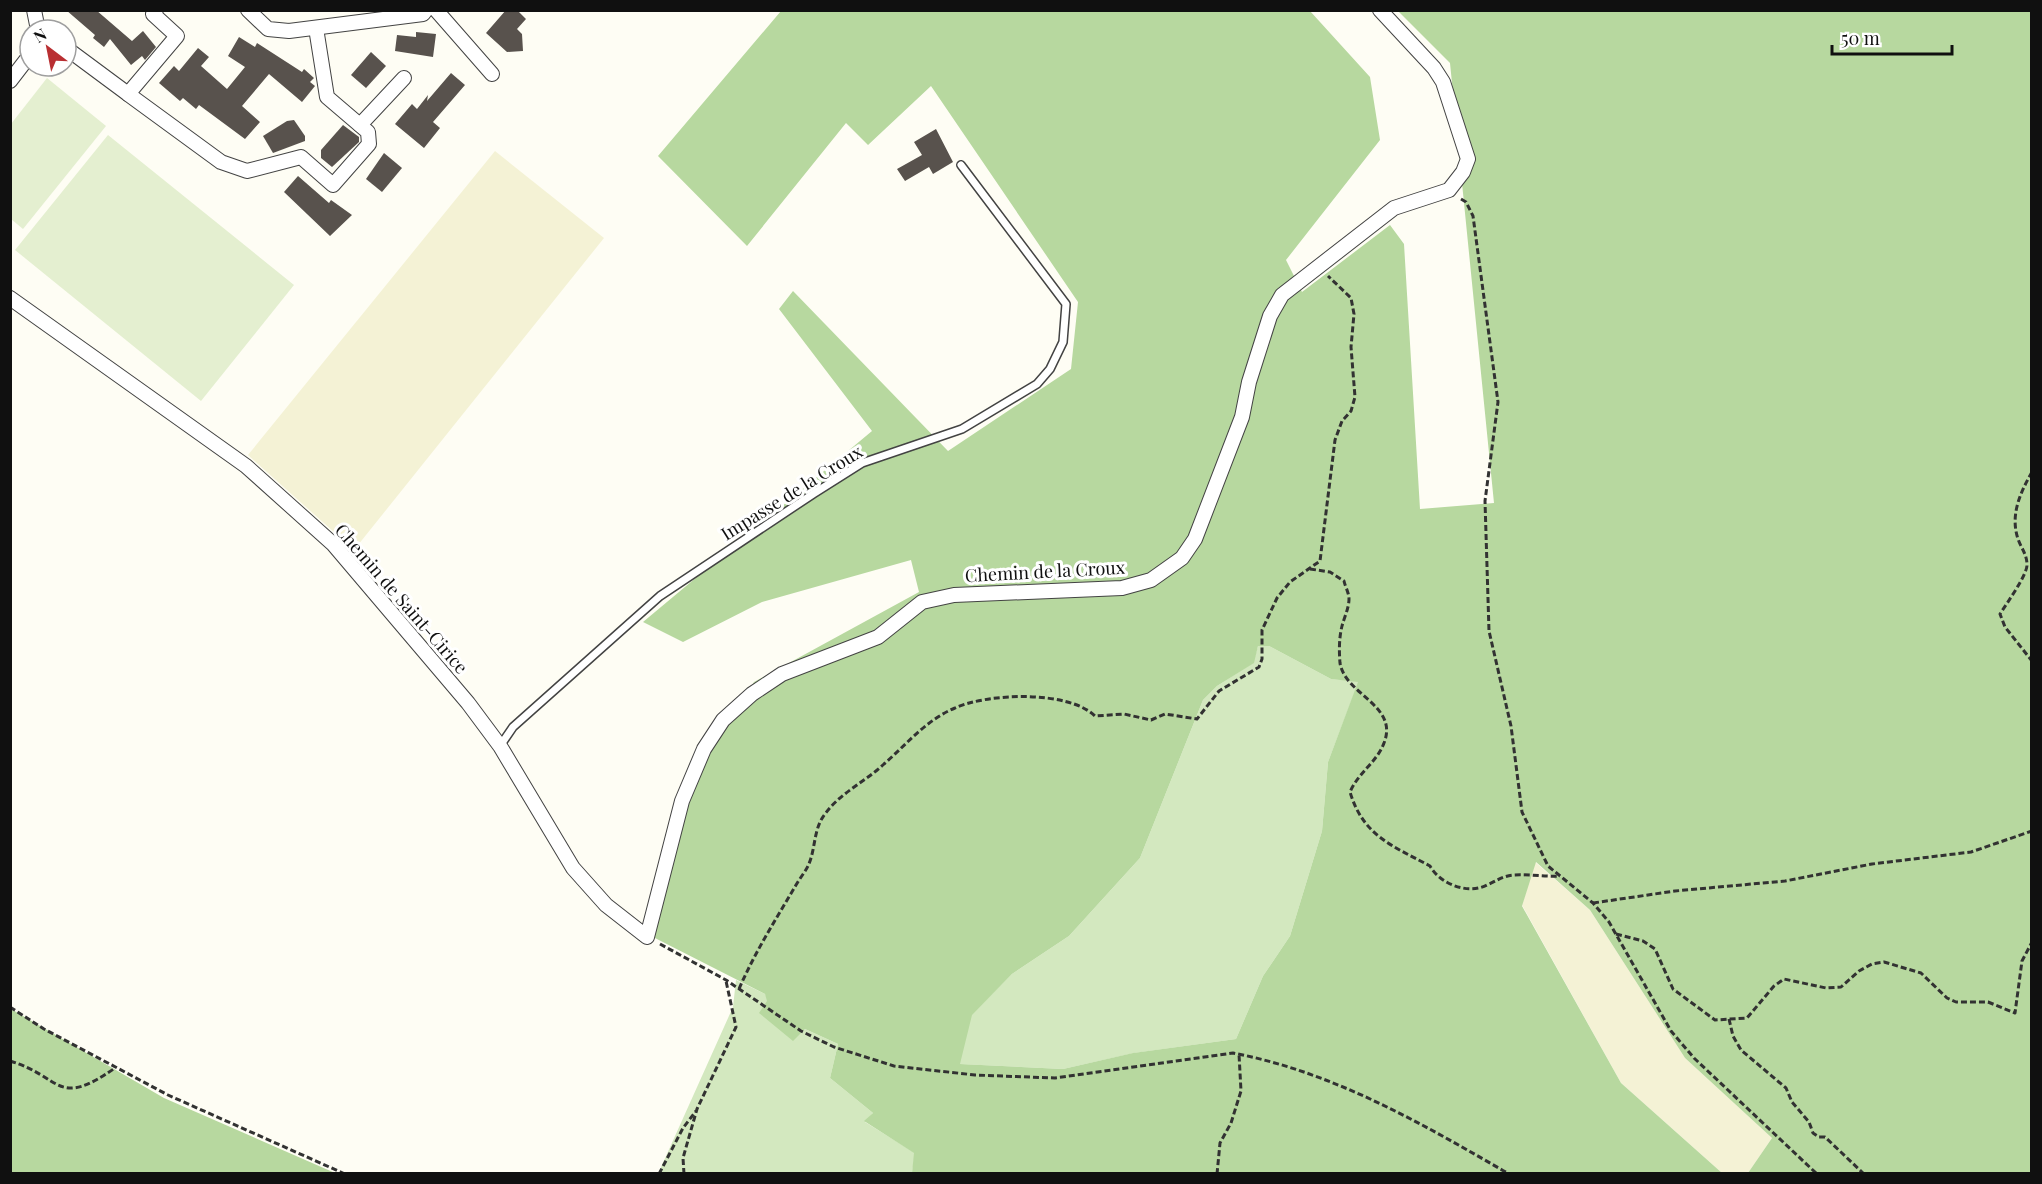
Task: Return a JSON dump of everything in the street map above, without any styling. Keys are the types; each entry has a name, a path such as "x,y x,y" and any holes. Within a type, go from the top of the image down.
{"street":[{"path":"128,94 177,36 153,14 156,10"},
{"path":"248,10 268,29 290,31 423,14 426,10"},
{"path":"436,10 492,74"},
{"path":"1380,10 1434,68 1451,102 1468,159 1463,172 1449,190"},
{"path":"78,57 221,162 247,171 301,158 333,185 369,144 368,132 327,97 316,28"},
{"path":"360,125 404,78"},
{"name":"Chemin de la Croux","path":"647,937 682,801 704,749 723,720 752,694 782,674 878,637 922,602 954,595 1122,588 1151,580 1182,558 1195,539 1242,417 1249,382 1270,316 1282,295 1394,208 1449,190"},
{"name":"Chemin de Saint-Cirice","path":"10,298 246,466 333,544 468,703 500,746 573,868 606,904 647,937"}],"lane":[{"name":"Impasse de la Croux","path":"500,746 513,727 660,596 862,464 962,429 1037,384 1050,369 1064,342 1066,304 961,165"}],"path":[{"path":"1449,190 1466,202 1473,216 1497,402 1485,501 1489,631 1511,726 1522,812 1548,866 1593,903 1616,934 1671,1031 1694,1058 1817,1173"},
{"path":"739,989 754,954 808,866 817,828 825,814 845,793 885,764 910,738 954,708 972,702 1035,697 1086,707 1095,716 1124,714 1151,720 1165,714 1197,719 1220,691 1259,667 1262,659 1262,630 1270,611 1290,582 1320,561 1335,440 1342,421 1351,411 1355,398 1351,347 1354,305 1351,298 1333,279 1314,269"},
{"path":"2031,472 2013,520 2019,542 2026,554 2027,567 2000,614 2005,627 2031,661"},
{"path":"1310,569 1330,572 1344,581 1349,599 1340,641 1341,665 1346,680 1370,698 1385,720 1384,744 1356,779 1350,792 1363,823 1372,832 1430,866 1434,874 1458,887 1486,886 1498,878 1514,875 1560,876"},
{"path":"1593,903 1675,891 1785,881 1872,864 1971,852 2031,831"},
{"path":"1616,934 1643,941 1655,949 1673,989 1715,1020 1747,1018 1774,986 1784,979 1826,988 1840,987 1859,971 1872,964 1884,963 1921,973 1947,998 1956,1002 1988,1002 2015,1013 2022,960 2031,942"},
{"path":"647,937 687,961 726,980 801,1032 834,1047 894,1066 975,1075 1055,1078 1239,1054 1259,1057 1356,1092 1418,1122 1509,1173"},
{"path":"684,1173 682,1158 697,1109 735,1027 726,980"},
{"path":"10,1007 44,1029 168,1095 345,1173"},
{"path":"1729,1019 1732,1036 1742,1050 1786,1088 1792,1102 1809,1122 1813,1133 1837,1145 1848,1160 1864,1173"},
{"path":"1217,1173 1220,1143 1231,1124 1241,1091 1239,1054"},
{"path":"10,1061 34,1068 49,1083 66,1088 84,1087 115,1068"},
{"path":"658,1173 683,1128 697,1109"}],"shaded area":[{"path":"495,151 604,238 354,550 248,455"},
{"path":"1535,862 1590,910 1685,1058 1772,1138 1748,1173 1722,1173 1621,1083 1522,905"}],"green space":[{"path":"781,11 1310,11 1370,77 1380,140 1286,260 1302,292 1390,225 1404,244 1420,509 1494,503 1450,63 1398,11 2031,11 2031,1173 1748,1173 1772,1138 1685,1058 1590,910 1536,862 1522,906 1621,1083 1722,1173 912,1173 914,1153 864,1121 873,1113 830,1078 838,1044 805,1029 793,1041 759,1013 767,1001 765,994 651,936 700,767 754,682 919,592 911,560 762,602 683,642 643,622 872,431 779,309 793,291 948,451 1071,369 1078,302 931,86 868,145 846,123 747,246 658,156","holes":["1258,646 1269,646 1331,679 1358,682 1328,762 1322,831 1290,936 1263,976 1236,1039 1133,1053 1063,1069 960,1064 972,1015 1012,974 1069,936 1140,858 1203,700 1217,686 1254,663"]},
{"path":"47,78 106,126 23,229 11,219 11,124"},
{"path":"108,135 294,285 201,401 15,250"},
{"path":"1258,646 1269,646 1331,679 1359,681 1328,762 1322,831 1290,936 1263,976 1236,1039 1134,1053 1063,1069 959,1064 971,1015 1012,974 1069,936 1140,858 1203,700 1217,686 1253,663"},
{"path":"736,980 765,994 793,1040 805,1029 838,1044 830,1078 873,1113 865,1122 915,1153 912,1173 658,1174 733,1007"},
{"path":"11,1009 164,1098 335,1173 11,1173"}],"building":[{"path":"66,10 96,10 132,41 143,31 156,47 145,60 142,56 131,65 110,39 104,47 93,38 95,35"},
{"path":"506,10 517,10 526,19 517,29 522,34 523,51 507,52 486,33"},
{"path":"416,32 436,34 433,57 395,51 397,35 416,37"},
{"path":"239,37 255,47 257,43 302,72 304,69 314,78 310,82 315,86 302,102 269,74 242,106 260,122 245,139 199,105 196,109 183,98 180,101 159,83 174,66 179,71 198,48 209,57 201,66 227,89 245,67 228,56"},
{"path":"371,52 386,66 366,88 351,75"},
{"path":"451,73 465,85 433,122 440,128 424,148 395,124 412,104 417,109 428,95 427,101"},
{"path":"294,120 305,136 305,141 273,153 263,136 287,121"},
{"path":"343,125 359,137 359,142 332,167 321,158 321,150"},
{"path":"936,129 953,162 933,174 929,167 905,181 897,169 922,155 914,142"},
{"path":"384,153 402,168 382,192 366,179"},
{"path":"298,176 329,203 331,200 352,215 330,236 284,192"}]}
